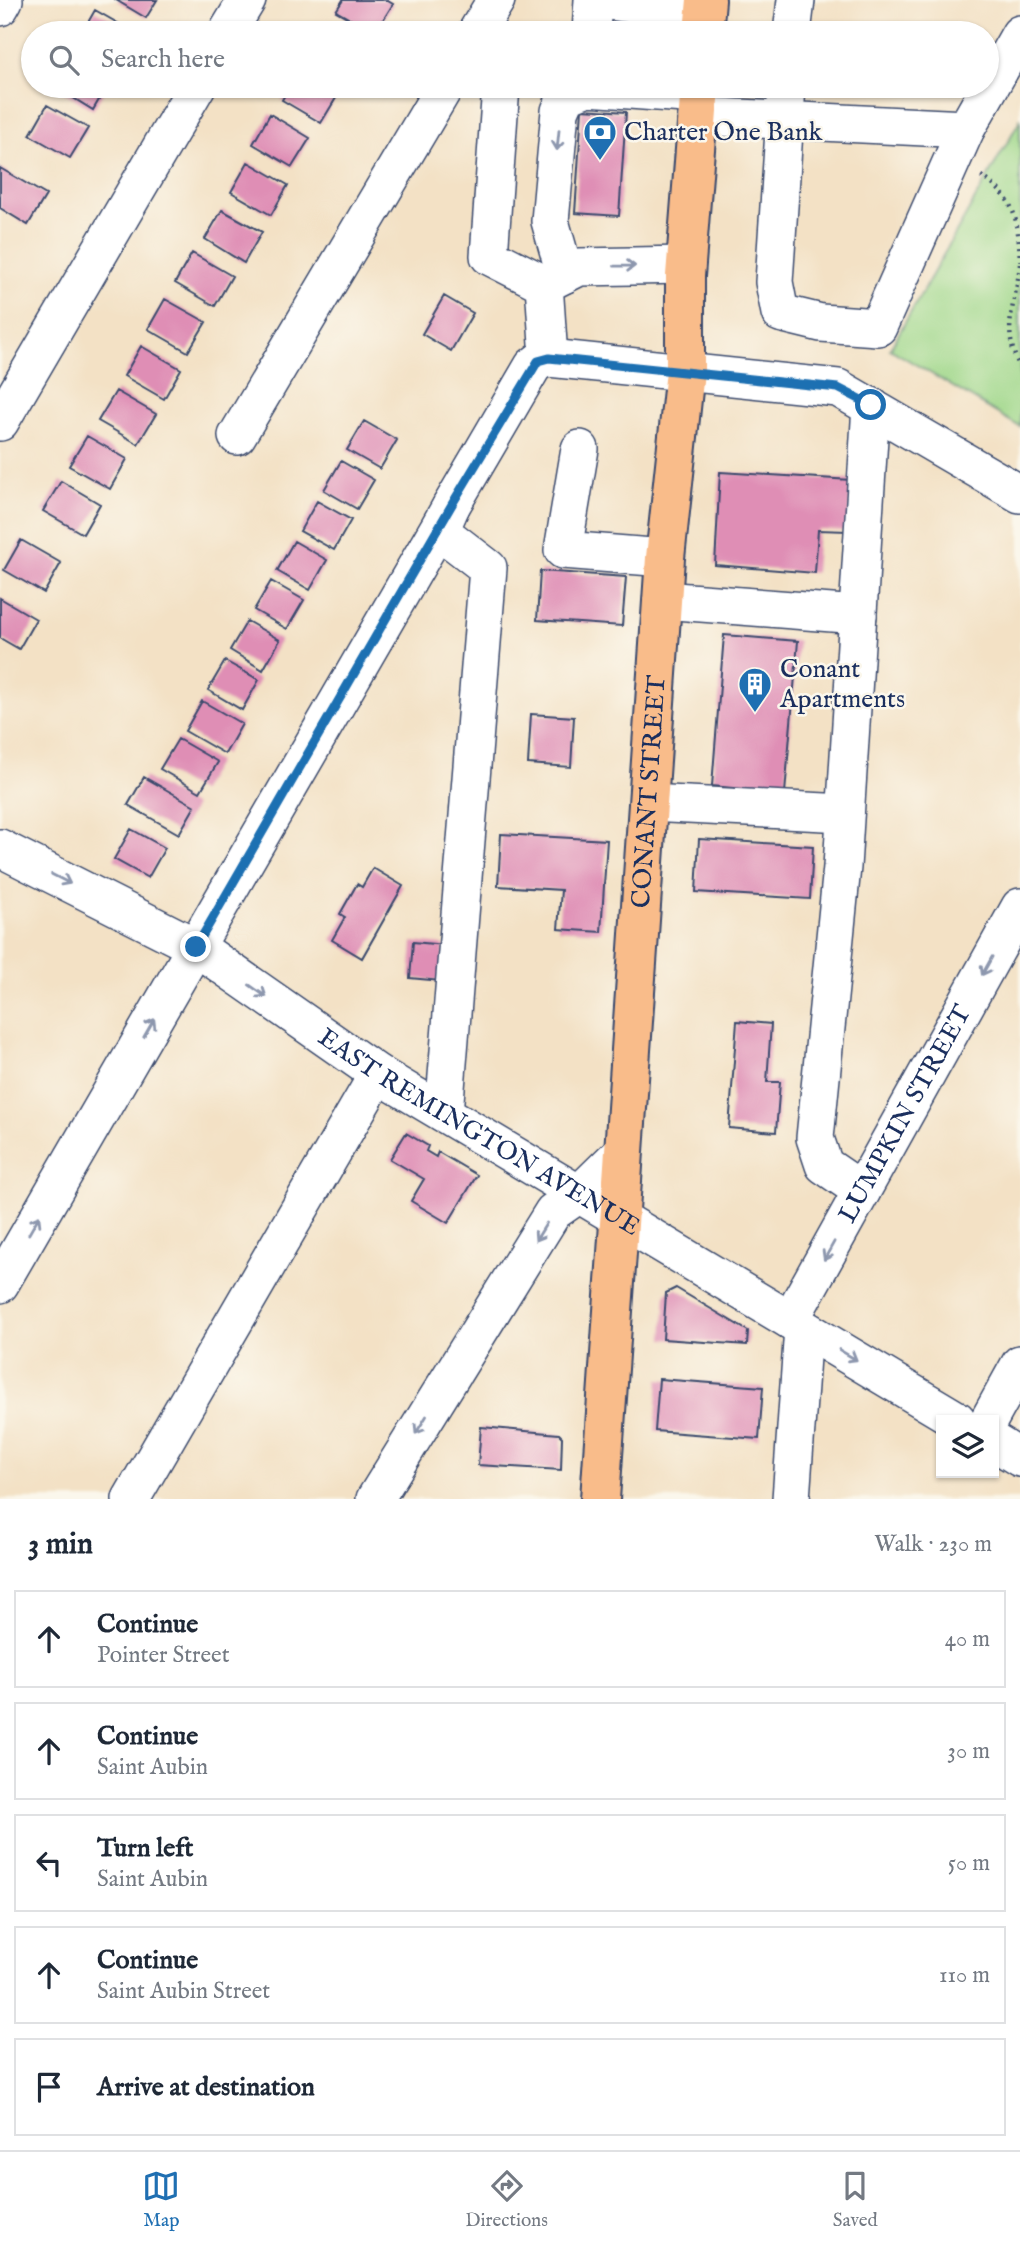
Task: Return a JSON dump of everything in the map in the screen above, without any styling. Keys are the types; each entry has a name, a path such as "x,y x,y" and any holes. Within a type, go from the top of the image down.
{"main road":[{"name":"CONANT STREET","path":"600,1499 665,558 685,371 686,265 698,99"}],"street":[{"path":"0,7 4,0"},
{"path":"234,21 247,0"},
{"path":"484,21 496,0"},
{"path":"510,21 515,0"},
{"path":"592,21 593,0"},
{"path":"599,0 705,15"},
{"path":"793,21 796,0"},
{"path":"999,71 1020,34"},
{"path":"0,422 190,98"},
{"path":"237,436 438,98"},
{"path":"500,98 489,256 555,279 579,267 686,265"},
{"path":"549,358 555,279 550,221 561,111 566,98"},
{"path":"786,98 774,282 780,313 821,323 878,327 966,129 984,98"},
{"path":"698,99 785,122 966,129"},
{"path":"0,1284 533,366 542,359 838,388 1020,494"},
{"path":"862,1191 824,1165 815,1138 845,813 871,405"},
{"path":"580,449 563,550 665,558"},
{"path":"443,522 488,568 444,1113"},
{"path":"662,600 858,615"},
{"path":"648,803 845,813"},
{"name":"EAST REMINGTON AVENUE","path":"1,851 196,947 377,1074 949,1415"},
{"name":"LUMPKIN STREET","path":"797,1324 862,1191 1020,906"},
{"path":"131,1499 377,1074"},
{"path":"375,1499 553,1212 579,1194 624,1150"},
{"path":"791,1499 797,1324"},
{"path":"992,1415 1020,1364"},
{"path":"999,1445 1020,1458"}],"path":[{"path":"980,176 997,186 1018,210 1020,263 1017,290 1008,324 1010,348 1020,368"}],"green space":[{"path":"1020,120 1020,427 890,349"}],"building":[{"path":"116,0 157,0 146,18"},
{"path":"343,0 386,0 393,4 382,21 354,21 336,11"},
{"path":"95,10 114,21 89,21"},
{"path":"74,98 100,98 93,110"},
{"path":"283,98 336,98 321,123 282,100"},
{"path":"47,105 88,128 70,158 30,135"},
{"path":"582,109 626,112 619,216 575,213"},
{"path":"270,114 310,138 292,167 253,144"},
{"path":"248,162 288,185 271,215 231,192"},
{"path":"0,168 46,195 28,225 0,208"},
{"path":"222,210 262,232 244,263 205,239"},
{"path":"192,253 232,276 215,306 175,283"},
{"path":"444,296 473,313 451,351 422,334"},
{"path":"165,299 206,322 188,352 148,329"},
{"path":"141,346 181,369 164,399 124,376"},
{"path":"116,391 156,414 138,444 98,421"},
{"path":"364,421 397,440 380,469 347,450"},
{"path":"87,436 127,459 110,489 69,466"},
{"path":"341,461 374,480 357,509 324,490"},
{"path":"720,472 851,480 848,531 818,530 815,573 715,565"},
{"path":"61,481 100,504 83,534 43,511"},
{"path":"317,501 351,520 334,550 300,531"},
{"path":"21,540 61,563 44,593 4,570"},
{"path":"294,541 327,560 310,590 277,571"},
{"path":"540,571 626,577 622,626 537,620"},
{"path":"271,581 304,600 287,629 254,610"},
{"path":"0,598 36,619 19,649 0,638"},
{"path":"247,621 280,640 263,670 230,650"},
{"name":"Conant Apartments","path":"724,635 798,641 785,793 712,786"},
{"path":"225,661 259,680 242,710 208,690"},
{"path":"202,701 242,724 225,754 185,731"},
{"path":"531,714 574,717 571,767 528,764"},
{"path":"178,739 218,762 200,792 160,769"},
{"path":"144,777 195,806 179,834 128,805"},
{"path":"131,829 165,848 148,878 114,859"},
{"path":"501,834 607,840 601,932 558,929 561,890 498,886"},
{"path":"699,839 813,846 810,899 696,892"},
{"path":"373,868 403,886 362,958 332,940 345,917 340,914 357,884 362,887"},
{"path":"413,942 444,945 441,981 410,978"},
{"path":"737,1021 771,1024 767,1082 780,1082 776,1132 729,1128"},
{"path":"406,1133 428,1146 426,1151 436,1157 438,1152 477,1175 448,1223 411,1201 424,1179 390,1159"},
{"path":"676,1288 748,1331 747,1345 663,1339 666,1293"},
{"path":"659,1379 763,1387 759,1439 655,1431"},
{"path":"481,1427 559,1434 562,1437 561,1470 478,1465"}],"place":[{"name":"Charter One Bank","path":"600,162"},
{"name":"Conant Apartments","path":"755,714"}],"route":[{"path":"196,947 538,361 549,358 685,371 750,381 838,388 871,405"}]}
